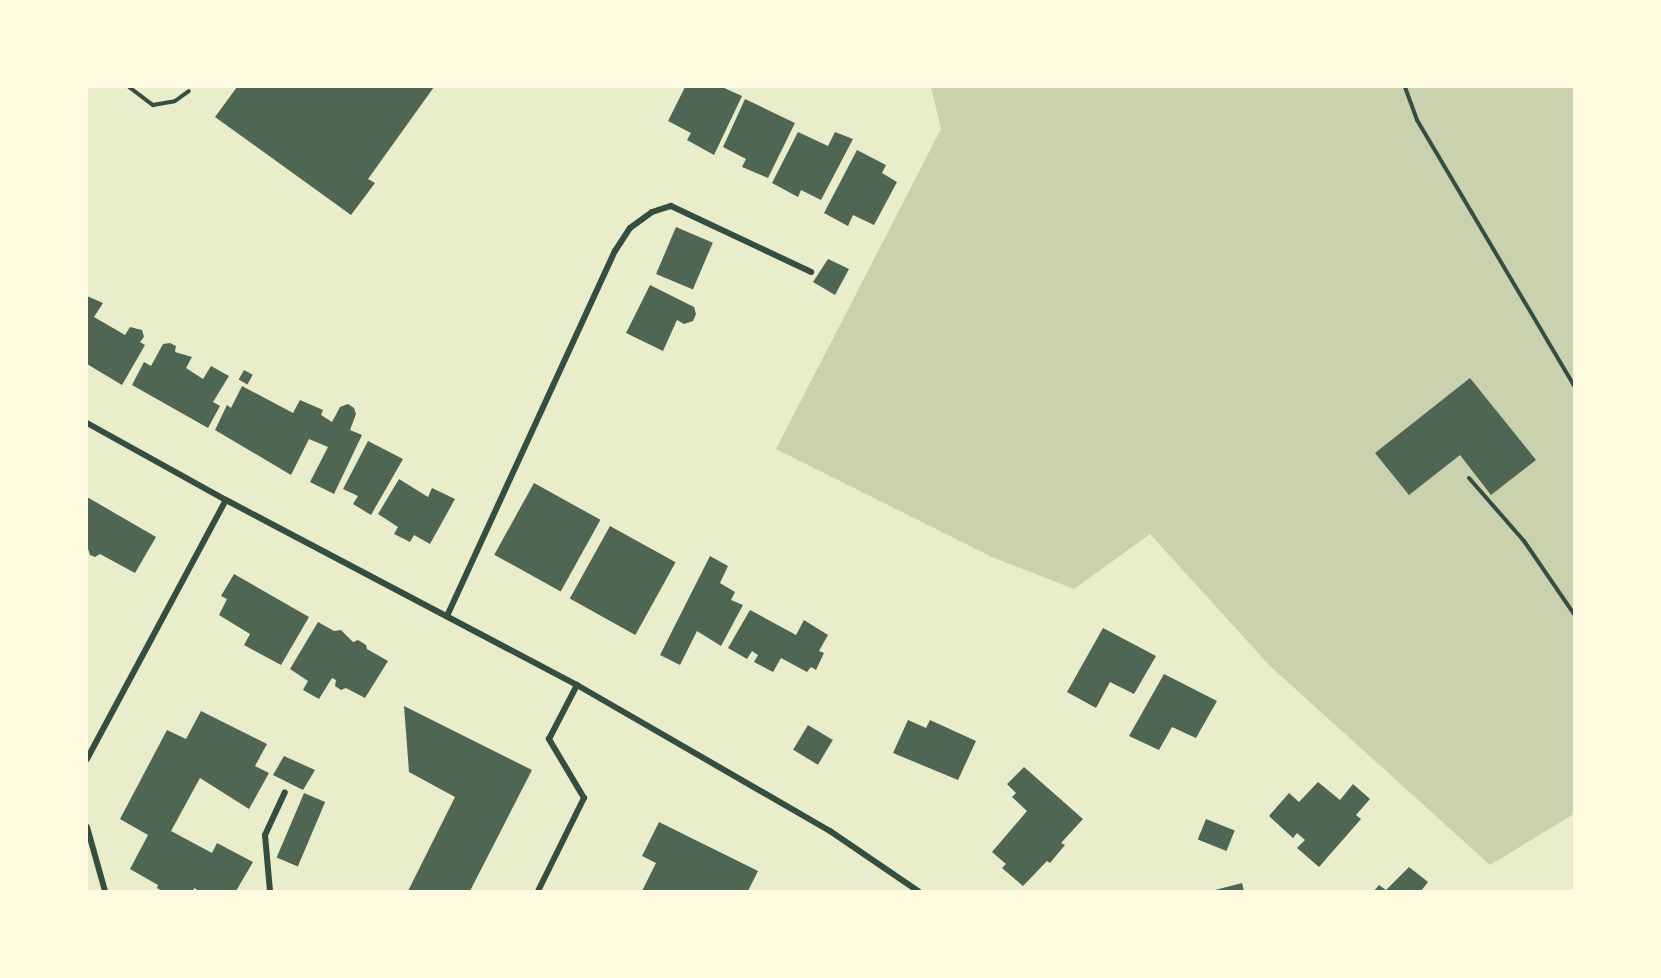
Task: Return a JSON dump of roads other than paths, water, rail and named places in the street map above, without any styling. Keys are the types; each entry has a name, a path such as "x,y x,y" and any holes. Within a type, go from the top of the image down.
{"street":[{"path":"447,616 615,251 630,228 652,212 671,206 811,272"},
{"path":"87,423 226,500 577,684 830,831 918,891"},
{"path":"87,759 226,500"},
{"path":"538,891 584,798 549,739 577,684"},
{"path":"270,891 265,835 285,792"},
{"path":"87,827 105,891"}]}
